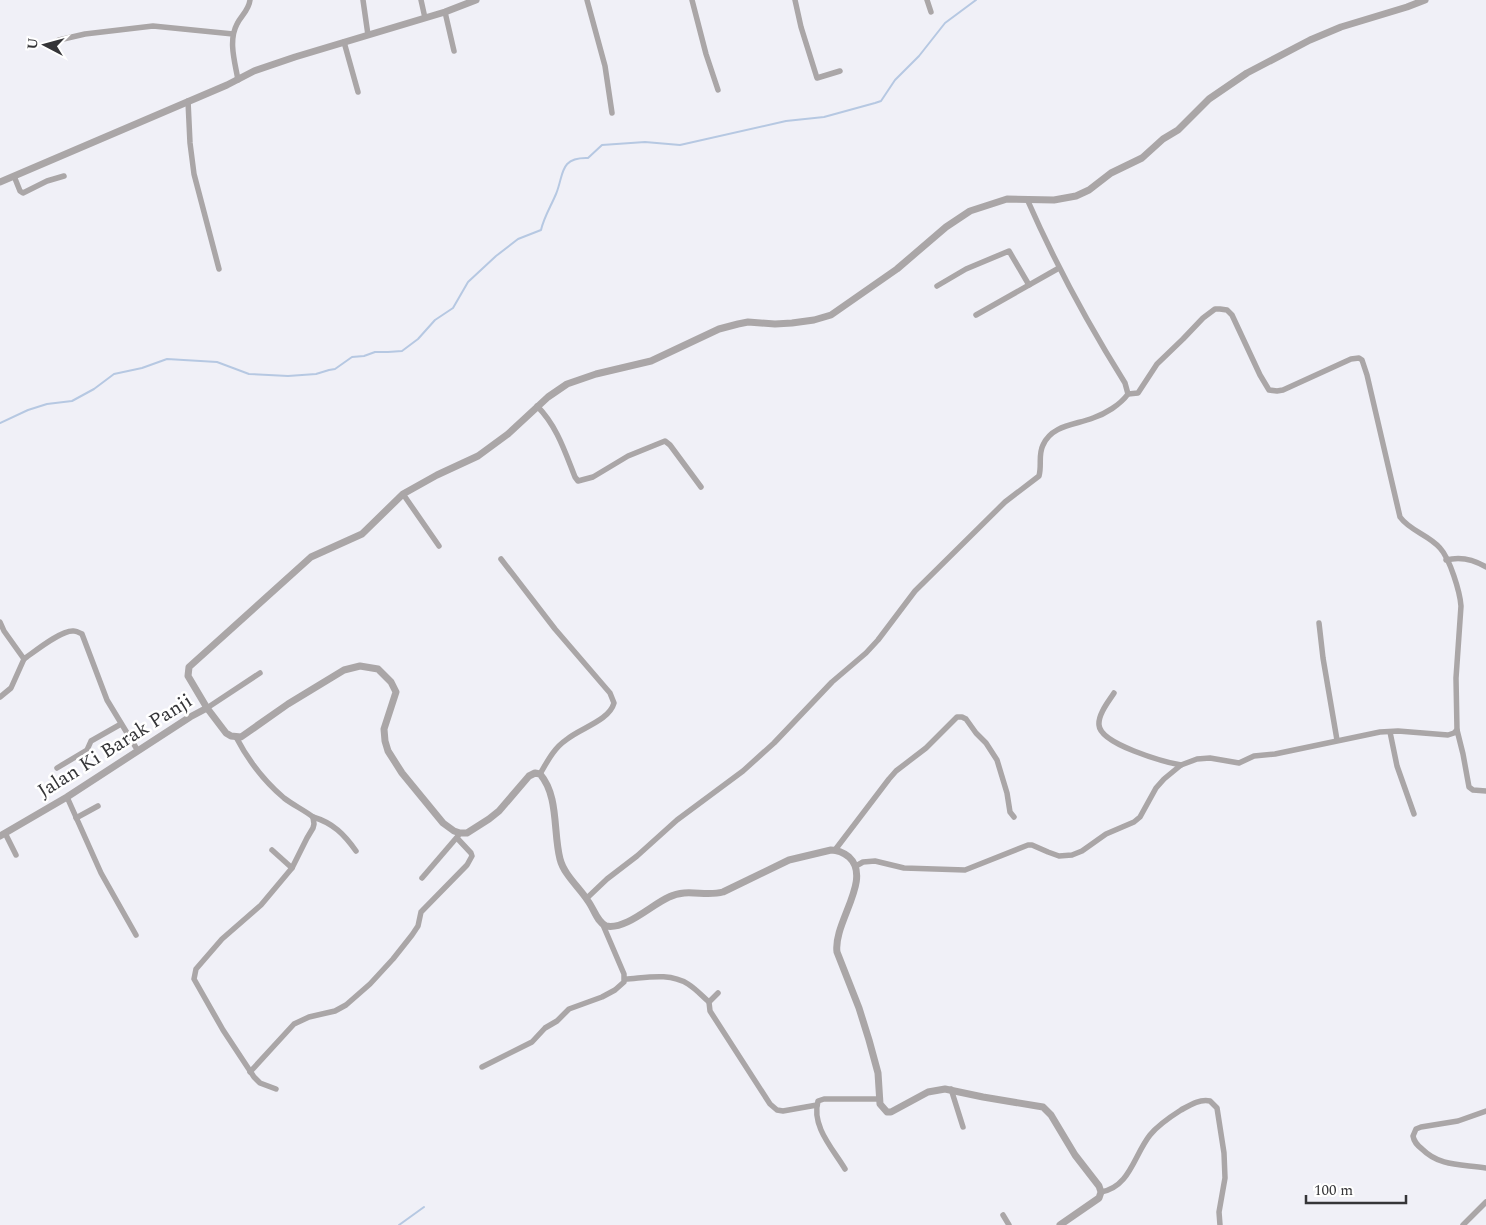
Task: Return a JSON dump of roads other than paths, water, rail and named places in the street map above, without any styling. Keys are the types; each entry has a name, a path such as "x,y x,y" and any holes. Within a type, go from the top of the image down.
{"street":[{"path":"238,80 233,50 233,34 236,25 248,8 250,0"},
{"path":"363,0 368,35"},
{"path":"421,0 425,18"},
{"path":"0,182 117,134 254,71 445,12 476,0"},
{"path":"587,0 605,66 612,113"},
{"path":"692,0 718,90"},
{"path":"795,0 801,27 817,78 840,71"},
{"path":"927,0 931,12"},
{"name":"Jalan Ki Barak Panji","path":"3,834 67,797 208,708 188,676 189,667 311,557 362,534 403,494 437,475 478,456 508,434 537,406 567,384 590,376 651,361 719,329 748,322 792,323 831,315 898,269 946,226 958,218 997,201 1007,199 1054,200 1076,196 1089,190 1111,173 1146,155 1163,139 1178,130 1209,99 1247,73 1310,40 1341,27 1425,0"},
{"path":"445,12 454,50"},
{"path":"59,40 85,34 153,26 233,34"},
{"path":"344,42 358,92"},
{"path":"188,101 194,174 219,270"},
{"path":"14,176 20,191 23,192 64,176"},
{"path":"1027,199 1048,248 1087,319 1125,382 1128,394"},
{"path":"936,286 966,269 1009,252 1030,285"},
{"path":"976,315 1059,268"},
{"path":"586,898 677,820 743,771 774,743 832,682 866,653 915,591 1005,502 1039,476 1041,469 1040,454 1042,446 1048,437 1062,427 1106,413 1128,394 1138,393 1142,390 1157,364 1203,318 1215,309 1223,309 1232,315 1269,390 1282,390 1351,359 1359,358 1364,363 1400,517 1406,524 1440,548 1456,580 1461,606 1456,678 1457,730 1469,787 1472,790 1486,792"},
{"path":"537,406 554,427 578,481 593,477 628,456 664,441 670,445 701,487"},
{"path":"403,494 439,546"},
{"path":"1446,560 1455,558 1470,559 1486,567"},
{"path":"501,559 554,629 610,693 614,703 603,718 582,728 564,740 550,756 540,774"},
{"path":"0,622 4,631 24,659"},
{"path":"1319,623 1323,658 1338,740"},
{"path":"0,697 11,688 24,659 59,635 76,630 82,634 102,689 138,751"},
{"path":"250,1072 294,1024 309,1017 335,1011 346,1005 370,984 394,959 415,930 421,912 467,865 471,853 454,831 443,823 396,764 388,751 384,729 396,692 391,682 378,669 360,666 344,670 288,704 245,736 236,737 226,733 208,708 260,673"},
{"path":"1114,693 1100,719 1099,725 1102,732 1130,750 1181,766"},
{"path":"835,850 888,778 926,748 958,716 966,719 990,748 1002,774 1010,812 1014,817"},
{"path":"57,768 87,750 91,741 121,724"},
{"path":"856,866 863,862 875,861 904,868 966,870 1022,846 1032,844 1053,854 1072,855 1089,847 1106,834 1137,820 1156,788 1164,779 1181,766 1202,758 1238,763 1254,756 1275,754 1338,740 1390,732 1448,734 1454,733 1457,730"},
{"path":"1390,732 1397,766 1414,814"},
{"path":"236,737 246,757 271,785 313,818 334,826 346,836 356,851"},
{"path":"422,878 458,836 489,819 499,811 529,776 535,773 540,774 547,784 555,816 560,860 603,925 625,979"},
{"path":"67,797 101,873 136,935"},
{"path":"76,818 98,806"},
{"path":"276,1089 260,1083 250,1072 211,1010 195,982 194,975 196,969 222,939 260,905 292,868 306,838 313,828 313,818"},
{"path":"3,834 16,854"},
{"path":"272,850 292,868"},
{"path":"603,925 615,926 624,923 674,894 686,892 712,894 724,892 789,860 814,853 835,850 847,855 856,866 856,885 840,929 836,947 864,1022 878,1073 880,1104 884,1110 891,1112 928,1092 951,1089 973,1096 1043,1107 1051,1116 1075,1155 1099,1186 1101,1192 1099,1198 1060,1225"},
{"path":"625,979 656,976 687,983 709,1002 710,1011 774,1108 783,1111 817,1105"},
{"path":"482,1067 532,1042 545,1028 558,1021 569,1009 602,997 615,990 625,979"},
{"path":"709,1002 718,993"},
{"path":"951,1089 962,1128"},
{"path":"845,1169 822,1133 816,1115 817,1105 821,1099 880,1099"},
{"path":"1101,1192 1118,1186 1125,1179 1143,1146 1156,1128 1194,1103 1210,1101 1217,1108 1224,1153 1225,1178 1219,1212 1220,1225"},
{"path":"1486,1111 1458,1121 1420,1127 1416,1129 1413,1136 1417,1144 1427,1154 1440,1162 1486,1168"},
{"path":"1463,1225 1486,1202"},
{"path":"1003,1215 1009,1225"}],"waterway":[{"path":"0,423 28,410 47,404 72,401 94,389 114,374 142,368 167,359 217,362 249,374 288,376 316,374 335,369 352,357 364,356 375,352 402,351 418,339 435,320 453,308 468,282 496,256 518,239 541,230 567,164 579,158 588,158 602,145 645,142 680,145 786,121 824,117 881,101 895,80 919,56 945,23 976,0"},
{"path":"399,1225 424,1207"}]}
